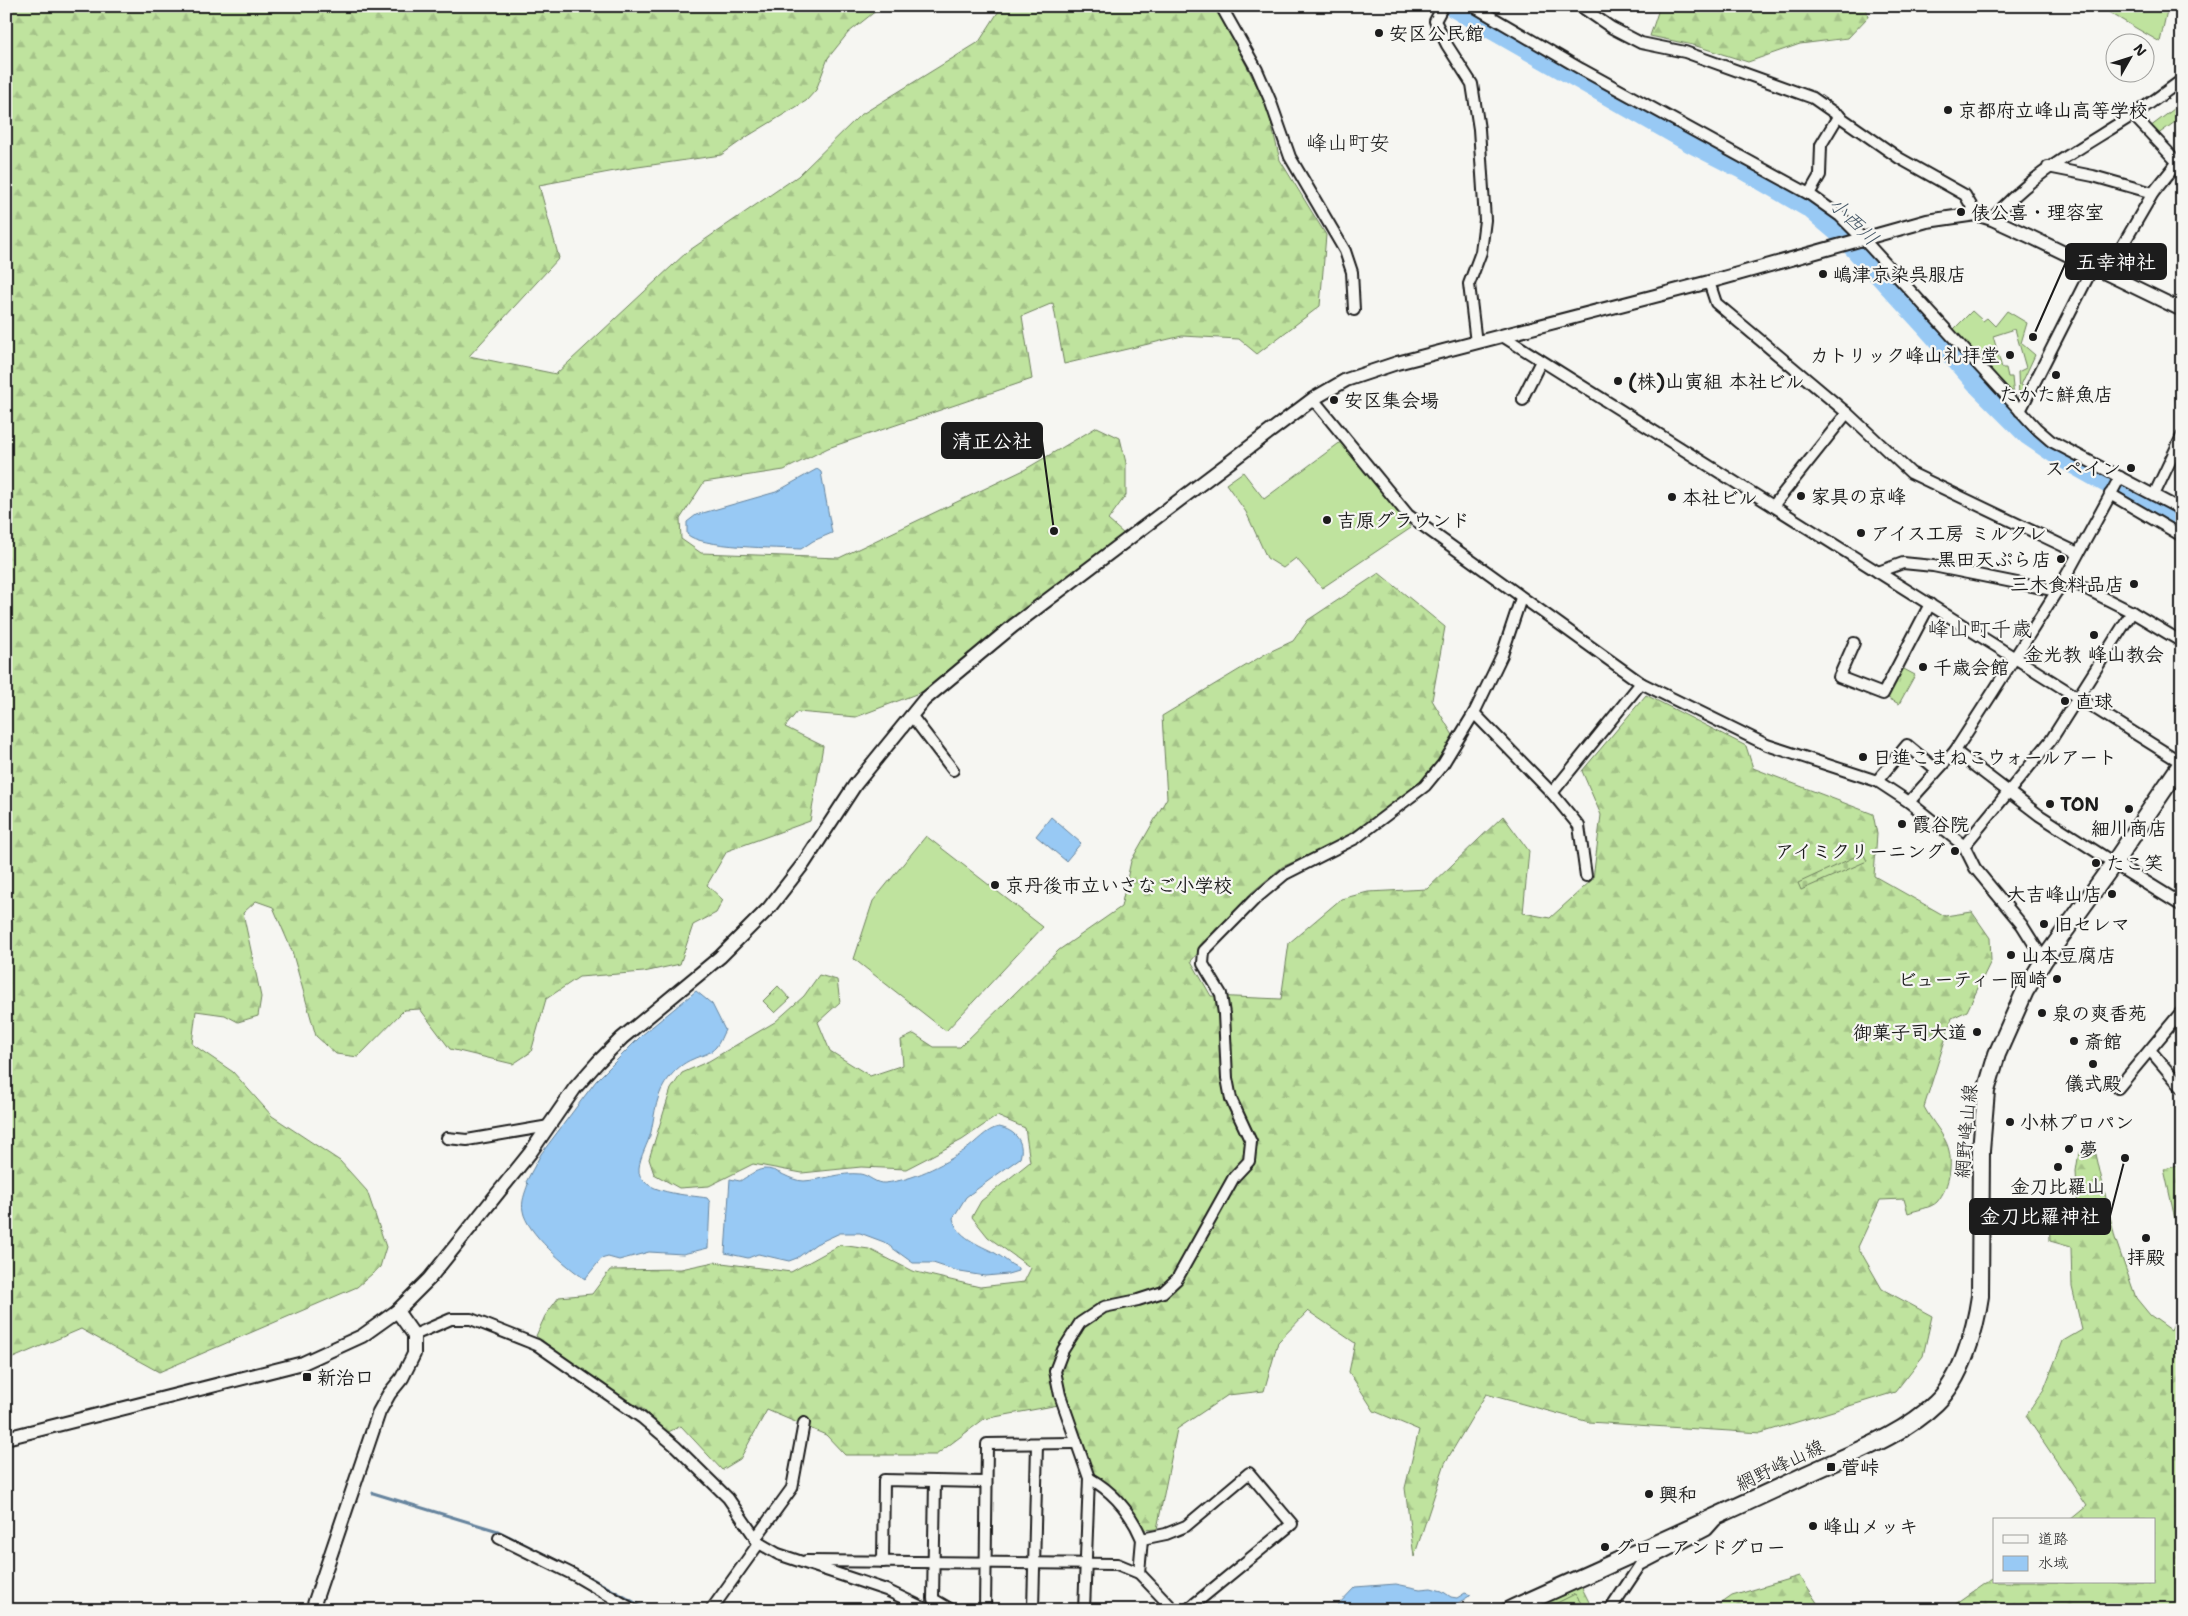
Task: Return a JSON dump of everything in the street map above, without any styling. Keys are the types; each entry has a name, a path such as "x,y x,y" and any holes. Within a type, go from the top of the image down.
{"main road":[{"name":"網野峰山線","path":"1509,1610 1720,1515 1901,1430 1937,1402 1954,1377 1973,1333 1980,1296 1981,1150 1986,1091 1997,1054 2017,1007 2044,960 2116,860 2182,763"}],"street":[{"path":"1221,6 1257,70 1270,100 1290,157 1345,251 1352,272 1354,310"},
{"path":"1443,6 1435,21 1447,45 1472,84 1479,129 1485,220 1481,252 1469,284 1476,343"},
{"path":"1473,6 1581,69 1809,194 1840,216 1864,240 1928,313 2050,441 2118,479 2182,510"},
{"path":"1580,6 1612,28 1641,43 1685,52 1813,98 1899,158 1965,194 1976,214"},
{"path":"1992,218 2010,197 2048,167 2134,115 2182,80"},
{"path":"2106,274 2153,193 2180,162 2134,115"},
{"path":"1809,194 1820,175 1821,145 1839,116"},
{"path":"2048,167 2093,176 2153,193"},
{"path":"6,1438 303,1363 362,1336 397,1311 429,1279 549,1126 575,1088 616,1044 720,957 768,908 804,862 855,785 924,700 1013,626 1313,399 1346,380 1397,363 1709,282 1927,221 1976,214 1992,218 2182,310"},
{"path":"2020,411 2093,267"},
{"path":"1709,282 1716,303 1847,413 1911,473 2078,553"},
{"path":"1504,336 2182,763"},
{"path":"1523,400 1541,361"},
{"path":"1313,399 1408,515 1521,598 1642,683 1767,745 1877,782 1909,802 1964,846 1975,868 2022,926 2044,960"},
{"path":"1773,506 1847,413"},
{"path":"2154,495 2182,436"},
{"path":"1909,802 1955,750 2015,658 2057,592 2118,479"},
{"path":"2110,493 2181,535"},
{"path":"1878,572 1903,563 1933,566 2057,592"},
{"path":"2065,578 2132,612 2182,642"},
{"path":"1084,1610 1089,1478 1060,1394 1055,1371 1063,1350 1080,1323 1104,1307 1138,1300 1163,1292 1177,1279 1234,1177 1249,1161 1251,1142 1231,1099 1227,1078 1224,1014 1221,994 1203,964 1204,951 1254,900 1285,874 1356,838 1424,786 1443,764 1474,713 1502,655 1521,598"},
{"path":"1854,643 1839,677 1883,694 1930,604"},
{"path":"1964,846 2010,793 2052,740 2132,612"},
{"path":"1552,793 1642,683"},
{"path":"1474,713 1552,793 1579,826 1586,876"},
{"path":"910,715 954,770"},
{"path":"1877,782 1907,745 1936,770"},
{"path":"1955,750 2039,815 2116,860 2182,905"},
{"path":"2118,1088 2182,1011"},
{"path":"2150,1050 2182,1088"},
{"path":"447,1138 467,1140 549,1126"},
{"path":"312,1610 379,1412 389,1394 402,1378 414,1354 414,1336 397,1311"},
{"path":"414,1336 452,1319 471,1319 536,1345 642,1418 675,1446 728,1498 757,1541 778,1554 886,1590 928,1610"},
{"path":"711,1610 792,1488 804,1423"},
{"path":"985,1610 985,1482 987,1444 1076,1443"},
{"path":"1033,1610 1036,1563 1037,1444"},
{"path":"1142,1539 1166,1534 1186,1526 1249,1473 1292,1524 1187,1610"},
{"path":"1089,1478 1113,1495 1127,1511 1142,1539 1139,1573"},
{"path":"884,1562 884,1480 985,1482"},
{"path":"935,1481 933,1599 952,1610"},
{"path":"1610,1610 1640,1566 1707,1530 1720,1515"},
{"path":"499,1538 574,1576 634,1610"},
{"path":"800,1561 1117,1564 1139,1573 1174,1610"}],"green space":[{"path":"6,6 882,6 848,33 828,58 816,90 806,101 748,136 721,155 631,168 539,185 559,258 469,356 556,374 687,252 798,176 859,116 979,42 1002,6 1216,6 1267,106 1280,160 1326,235 1320,306 1257,354 1239,339 1182,336 1064,364 1053,303 1022,316 1032,379 828,448 784,470 704,482 680,519 681,539 701,553 839,558 1024,470 1097,427 1120,438 1126,463 1126,495 1108,520 1124,534 1025,609 924,691 856,717 797,712 785,727 823,746 810,821 727,851 707,885 723,900 716,913 693,925 680,964 644,972 579,977 546,999 531,1052 513,1064 450,1049 420,1009 404,1010 358,1057 336,1054 316,1036 292,951 273,907 256,901 243,913 261,997 258,1016 238,1022 225,1015 196,1011 192,1044 233,1072 272,1116 340,1161 367,1191 386,1247 380,1267 357,1287 159,1372 81,1329 6,1361"},
{"path":"1660,6 1866,6 1868,17 1848,38 1800,44 1748,62 1693,45 1650,36"},
{"path":"2098,6 2168,6 2160,42 2156,40 2156,32 2143,32"},
{"path":"2182,103 2182,130 2175,122 2157,135 2150,127"},
{"path":"1972,311 1983,321 1987,318 1995,326 2007,311 2027,323 2021,343 2035,355 2021,385 2026,388 2019,400 2018,372 2026,368 2015,329 1993,336 2002,368 2006,368 2008,377 2012,377 2014,398 1952,331"},
{"path":"1922,326 1979,391 2025,437 2048,454 2096,482 2106,490 2054,460 2025,439 1971,385 1920,328"},
{"name":"吉原グラウンド","path":"1342,441 1411,528 1322,588 1296,558 1283,568 1267,558 1246,512 1226,484 1243,472 1264,499"},
{"path":"1379,573 1445,627 1432,700 1454,737 1441,761 1422,783 1355,835 1282,867 1251,893 1191,961 1211,996 1281,999 1289,943 1341,899 1368,892 1427,889 1503,816 1529,851 1523,913 1550,918 1593,879 1601,815 1582,771 1646,695 1746,746 1753,768 1873,814 1877,834 1874,876 1945,916 1972,912 1990,938 1991,961 1967,1011 1952,1018 1924,1107 1948,1147 1950,1172 1945,1189 1934,1204 1908,1213 1904,1199 1880,1200 1858,1247 1882,1289 1932,1316 1923,1356 1895,1392 1761,1433 1589,1422 1486,1394 1445,1463 1414,1557 1405,1488 1419,1430 1374,1411 1349,1372 1355,1343 1308,1311 1278,1342 1264,1391 1228,1395 1177,1429 1157,1529 1142,1530 1131,1510 1116,1492 1094,1474 1080,1439 1069,1403 984,1419 936,1455 845,1455 826,1435 767,1410 740,1459 722,1470 681,1426 666,1433 644,1410 599,1383 536,1336 545,1316 559,1297 592,1294 610,1270 681,1269 714,1262 791,1272 840,1245 869,1249 912,1271 980,1287 1024,1282 1031,1268 988,1237 972,1217 981,1201 1030,1162 1025,1128 997,1116 962,1140 906,1169 861,1167 802,1173 753,1164 709,1186 679,1188 654,1174 649,1159 671,1089 682,1073 709,1061 775,1022 804,996 819,975 837,980 840,1002 818,1022 830,1051 870,1076 903,1065 901,1040 914,1034 934,1047 960,1047 1059,950 1121,907 1131,861 1167,798 1162,716 1267,653 1293,641 1308,620"},
{"path":"1902,668 1915,675 1899,704 1886,697"},
{"path":"926,836 1043,927 946,1031 854,959 873,901"},
{"path":"1863,853 1867,861 1801,890 1798,883"},
{"path":"778,986 790,999 775,1013 763,1001"},
{"path":"2079,1152 2096,1154 2115,1238 2136,1298 2150,1315 2171,1330 2182,1307 2182,1610 1947,1610 1993,1578 1993,1584 2156,1584 2156,1518 2072,1518 2087,1506 2026,1416 2044,1389 2063,1341 2082,1330 2072,1287 2071,1247 2050,1241 2049,1206 2078,1212 2076,1171"},
{"path":"2182,1165 2182,1251 2164,1169"},
{"path":"1799,1576 1822,1610 1712,1610 1732,1596"},
{"path":"1581,1586 1593,1610 1529,1610"},
{"path":"1575,1594 1583,1606 1579,1610 1548,1610 1547,1608"}],"water":[{"path":"817,469 821,472 832,533 813,541 801,549 723,545 694,539 687,534 687,522 696,515 776,492"},
{"path":"1051,817 1081,843 1066,861 1036,836"},
{"path":"696,991 712,1004 725,1030 719,1043 713,1050 683,1065 674,1072 661,1090 651,1132 639,1168 640,1177 655,1188 666,1192 707,1198 710,1202 708,1248 683,1254 649,1252 619,1260 608,1257 601,1259 585,1279 558,1258 531,1229 523,1211 528,1184 526,1182 541,1154 596,1081 642,1035"},
{"path":"999,1127 1010,1131 1020,1142 1020,1158 966,1197 953,1218 955,1225 964,1235 1018,1268 1018,1271 985,1276 960,1272 933,1263 913,1263 884,1242 860,1233 840,1233 816,1244 797,1258 789,1261 758,1254 748,1258 725,1253 730,1179 740,1181 754,1172 769,1169 793,1179 804,1181 853,1174 860,1174 881,1183 906,1179 937,1167 965,1150 985,1133"},
{"path":"1396,1584 1420,1589 1431,1588 1457,1598 1465,1593 1471,1595 1447,1610 1333,1610 1355,1587"}],"waterway":[{"name":"小西川","path":"1450,6 1810,209 1844,238 1979,387 2028,436 2056,455 2182,526"},
{"path":"373,1493 498,1531 589,1577 648,1610"}],"place":[{"name":"安区公民館","path":"1379,33"},
{"name":"京都府立峰山高等学校","path":"1948,110"},
{"name":"俵公喜・理容室","path":"1961,212"},
{"name":"嶋津京染呉服店","path":"1823,274"},
{"name":"五幸神社","path":"2033,337"},
{"name":"カトリック峰山礼拝堂","path":"2010,355"},
{"name":"たかた鮮魚店","path":"2056,375"},
{"name":"(株)山寅組 本社ビル","path":"1618,381"},
{"name":"安区集会場","path":"1334,400"},
{"name":"スペイン","path":"2131,468"},
{"name":"家具の京峰","path":"1801,496"},
{"name":"本社ビル","path":"1672,497"},
{"name":"吉原グラウンド","path":"1327,520"},
{"name":"清正公社","path":"1054,531"},
{"name":"アイス工房 ミルクレ","path":"1861,533"},
{"name":"黒田天ぷら店","path":"2061,559"},
{"name":"三木食料品店","path":"2134,584"},
{"name":"金光教 峰山教会","path":"2094,635"},
{"name":"千歳会館","path":"1923,667"},
{"name":"直球","path":"2065,701"},
{"name":"日進こまねこウォールアート","path":"1863,757"},
{"name":"TON","path":"2050,804"},
{"name":"細川商店","path":"2129,809"},
{"name":"霞谷院","path":"1902,824"},
{"name":"アイミクリーニング","path":"1955,851"},
{"name":"たこ笑","path":"2096,863"},
{"name":"京丹後市立いさなご小学校","path":"995,885"},
{"name":"大吉峰山店","path":"2112,894"},
{"name":"旧セレマ","path":"2044,924"},
{"name":"山本豆腐店","path":"2011,955"},
{"name":"ビューティー岡崎","path":"2057,979"},
{"name":"泉の爽香苑","path":"2042,1013"},
{"name":"御菓子司大道","path":"1977,1032"},
{"name":"斎館","path":"2074,1041"},
{"name":"儀式殿","path":"2093,1064"},
{"name":"小林プロパン","path":"2010,1122"},
{"name":"夢","path":"2069,1149"},
{"name":"金刀比羅神社","path":"2125,1158"},
{"name":"金刀比羅山","path":"2058,1167"},
{"name":"拝殿","path":"2146,1238"},
{"name":"新治口","path":"307,1377"},
{"name":"菅峠","path":"1831,1467"},
{"name":"興和","path":"1649,1494"},
{"name":"峰山メッキ","path":"1813,1526"},
{"name":"グローアンドグロー","path":"1605,1547"}],"district":[{"name":"峰山町安","path":"1348,143"},
{"name":"峰山町千歳","path":"1980,629"}]}
